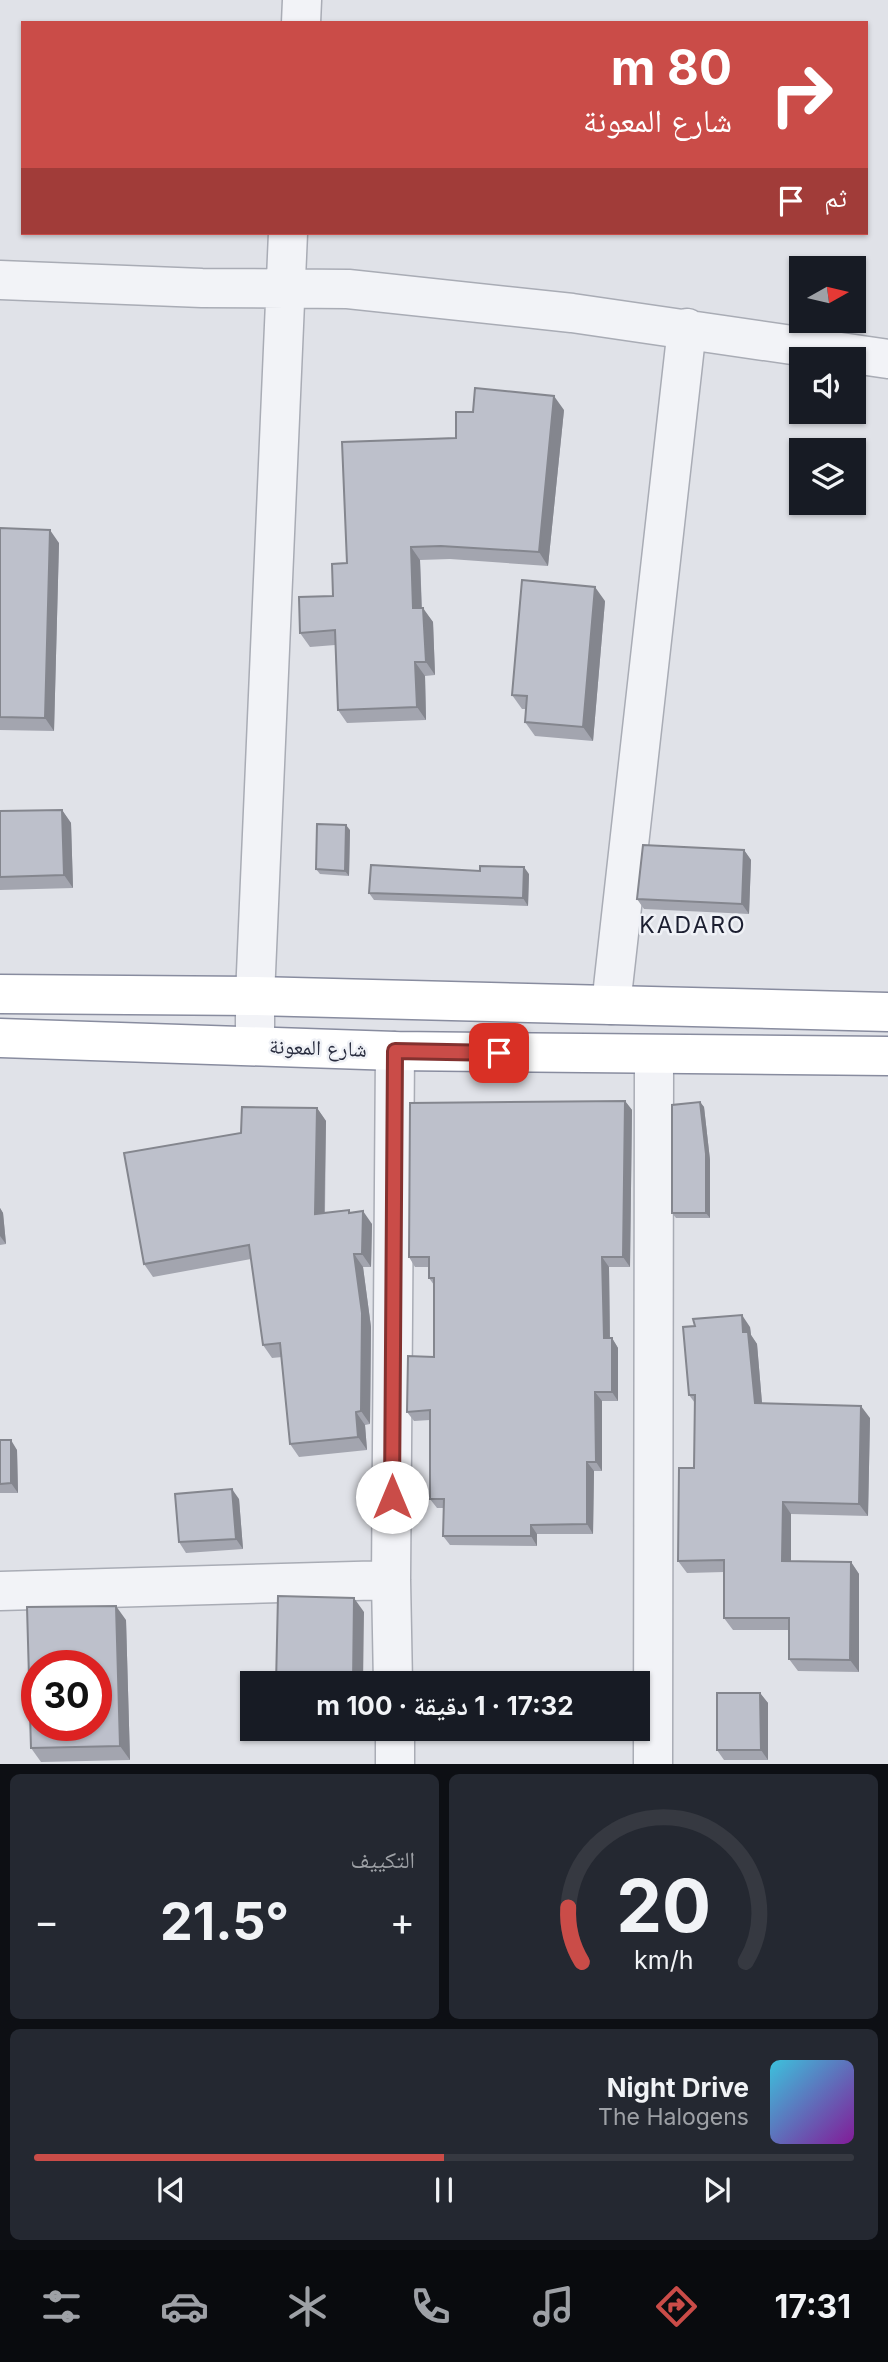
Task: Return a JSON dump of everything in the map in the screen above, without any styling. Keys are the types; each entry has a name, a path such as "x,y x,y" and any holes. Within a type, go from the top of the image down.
{"highway":[{"path":"0,994 255,996 888,1012"},
{"name":"شارع المعونة","path":"0,1038 395,1051 888,1056"}],"street":[{"path":"301,21 302,0"},
{"path":"255,1046 288,235"},
{"path":"0,280 385,293 687,328 888,359"},
{"path":"611,1005 687,328"},
{"path":"393,1671 395,1051"},
{"path":"653,1763 654,1055"},
{"path":"0,1591 391,1580"},
{"path":"394,1741 395,1763"}],"building":[{"path":"475,388 554,396 539,552 441,546 411,547 413,608 423,608 426,662 415,662 417,707 338,710 335,630 300,633 299,597 333,596 332,564 347,563 342,442 456,438 456,412 473,412"},
{"path":"0,528 50,530 45,718 0,717"},
{"path":"522,580 595,587 583,727 525,722 527,696 512,695"},
{"path":"62,810 64,875 0,877 0,811"},
{"path":"317,824 346,825 345,871 316,869"},
{"path":"643,845 744,850 742,904 637,899"},
{"path":"371,865 480,871 480,866 524,867 523,898 369,893"},
{"path":"625,1101 623,1257 602,1257 604,1338 612,1338 612,1392 595,1392 596,1462 587,1462 587,1524 531,1525 531,1536 443,1536 444,1499 430,1499 430,1410 407,1412 408,1356 434,1357 434,1278 429,1278 429,1257 409,1257 410,1103"},
{"path":"700,1102 706,1154 706,1213 672,1213 672,1105"},
{"path":"242,1107 317,1108 315,1214 363,1211 362,1254 354,1254 362,1313 361,1411 356,1412 358,1437 290,1444 280,1343 263,1345 249,1245 144,1264 124,1153 241,1133"},
{"path":"742,1315 743,1332 748,1332 755,1403 861,1406 859,1504 783,1502 782,1561 851,1562 850,1660 789,1659 789,1618 724,1618 724,1560 678,1561 679,1468 694,1468 695,1395 689,1395 683,1327 695,1326 693,1319"},
{"path":"0,1440 11,1440 11,1483 0,1484"},
{"path":"232,1489 236,1539 179,1542 175,1494"},
{"path":"278,1596 354,1598 353,1671 276,1671"},
{"path":"116,1606 120,1746 31,1748 31,1741 112,1741 112,1650 28,1650 27,1607"},
{"path":"717,1693 760,1693 761,1750 717,1750"}],"district":[{"name":"KADARO","path":"693,925"}],"route":[{"path":"392,1497 395,1051 499,1053"}]}
